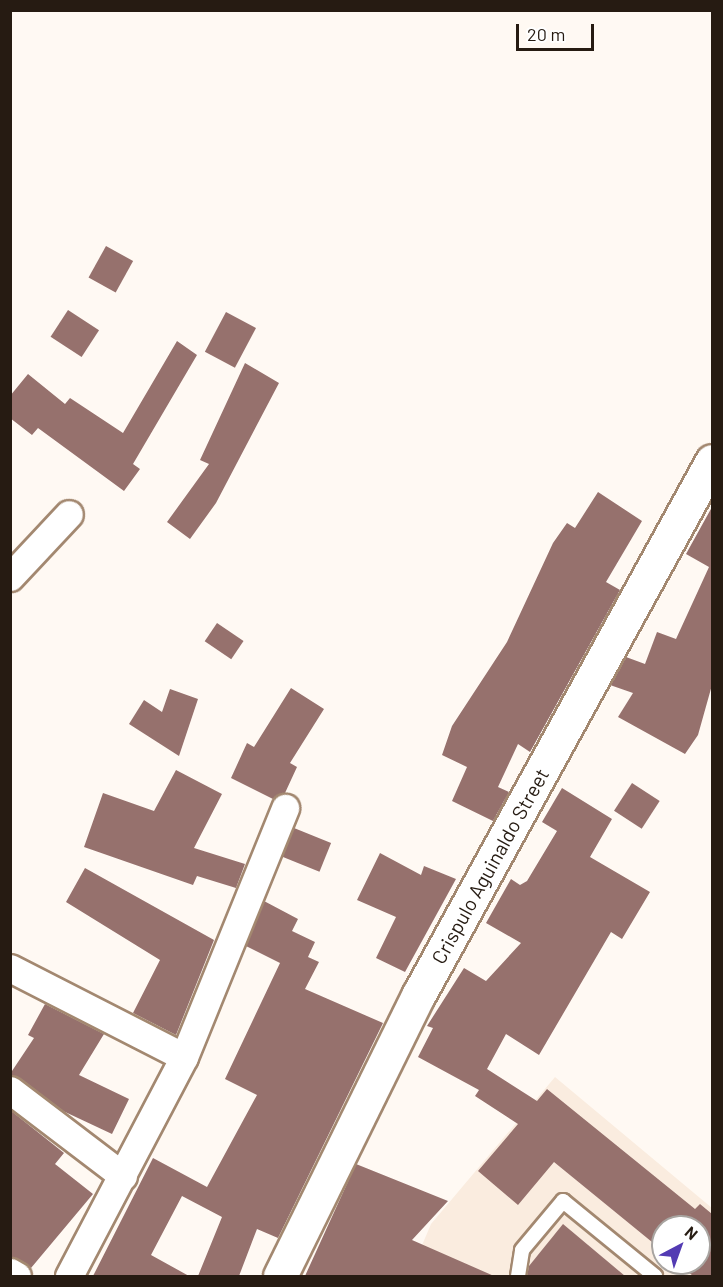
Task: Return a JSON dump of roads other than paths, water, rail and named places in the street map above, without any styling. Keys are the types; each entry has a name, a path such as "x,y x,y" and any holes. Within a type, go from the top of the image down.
{"street":[{"name":"Crispulo Aguinaldo Street","path":"280,1276 419,994 712,462"},
{"path":"10,577 69,514"},
{"path":"69,1276 184,1057 285,808"},
{"path":"10,968 184,1057"},
{"path":"10,1090 123,1176"},
{"path":"10,1272 17,1276"}],"lane":[{"path":"518,1276 522,1250 563,1201 655,1276"}]}
